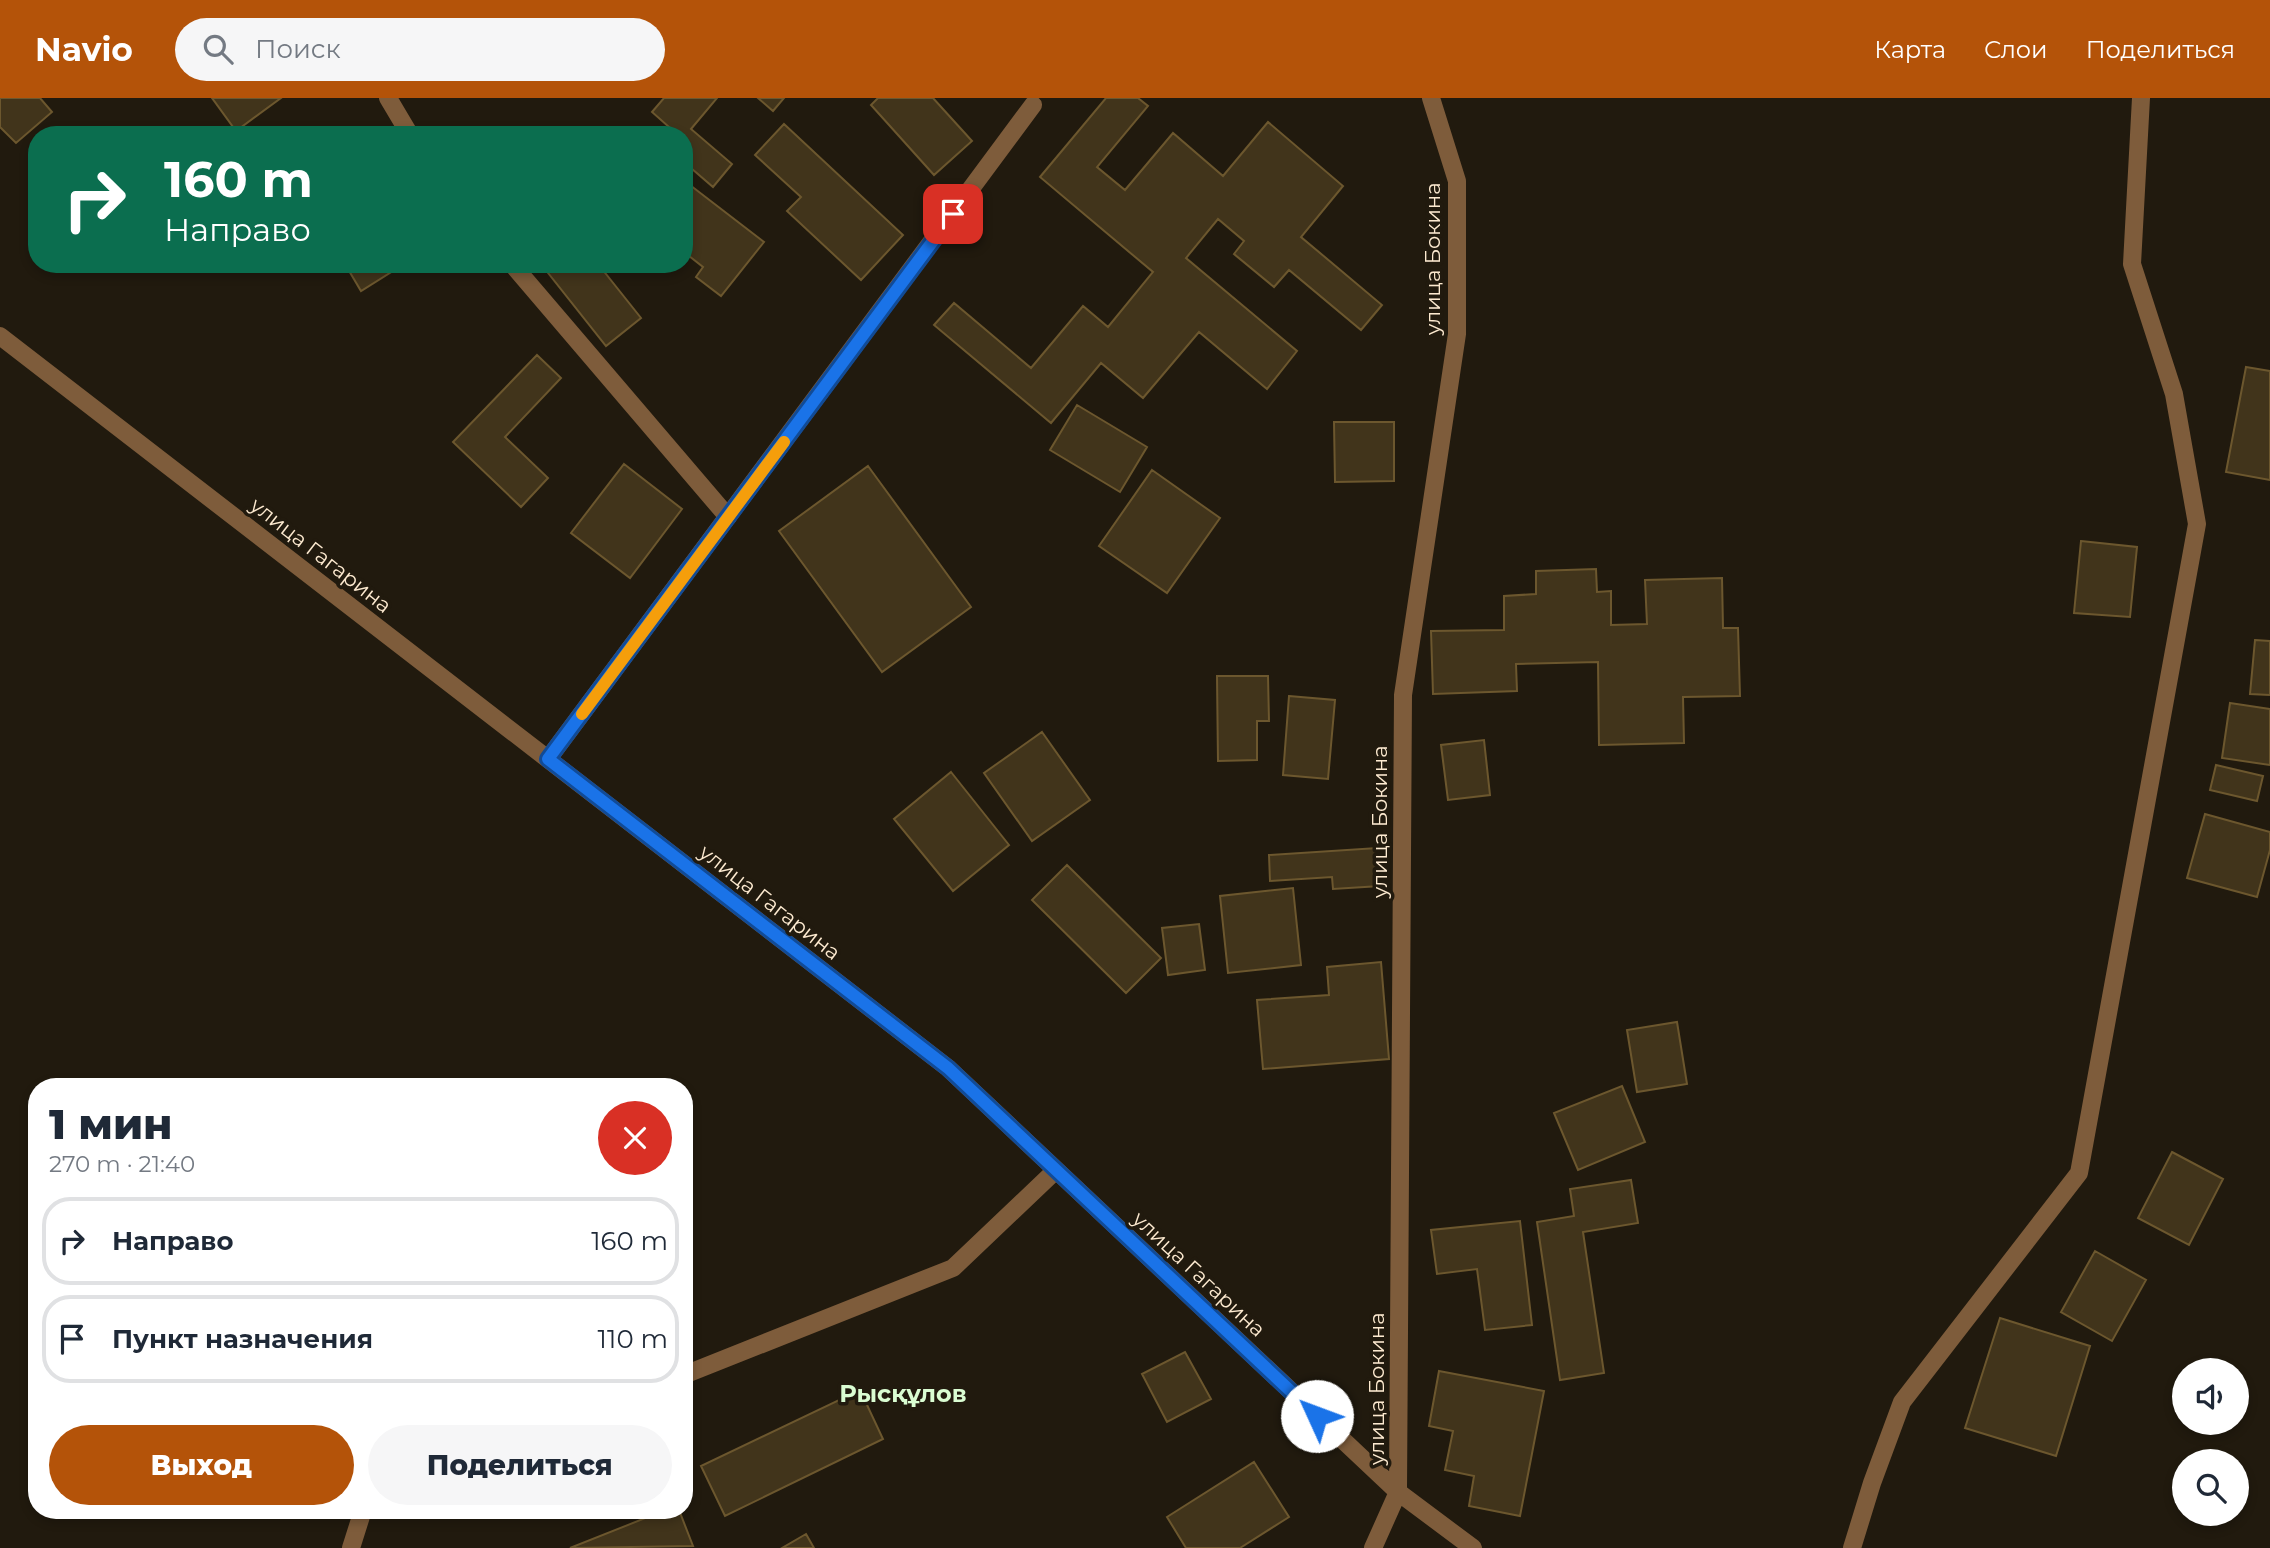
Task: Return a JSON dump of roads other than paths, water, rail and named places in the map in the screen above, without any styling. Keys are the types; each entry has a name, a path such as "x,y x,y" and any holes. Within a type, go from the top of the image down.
{"street":[{"path":"388,98 405,126"},
{"name":"улица Бокина","path":"1373,1548 1398,1492 1403,695 1457,334 1457,181 1432,98"},
{"path":"1852,1548 1872,1483 1902,1402 2079,1172 2197,524 2174,394 2132,264 2141,98"},
{"path":"548,759 1033,105"},
{"path":"520,273 728,517"},
{"name":"улица Гагарина","path":"0,336 948,1068 1398,1492 1473,1548"},
{"path":"693,1371 953,1268 1056,1170"},
{"path":"351,1548 359,1519"}],"district":[{"name":"Рысқұлов","path":"903,1393"}]}
